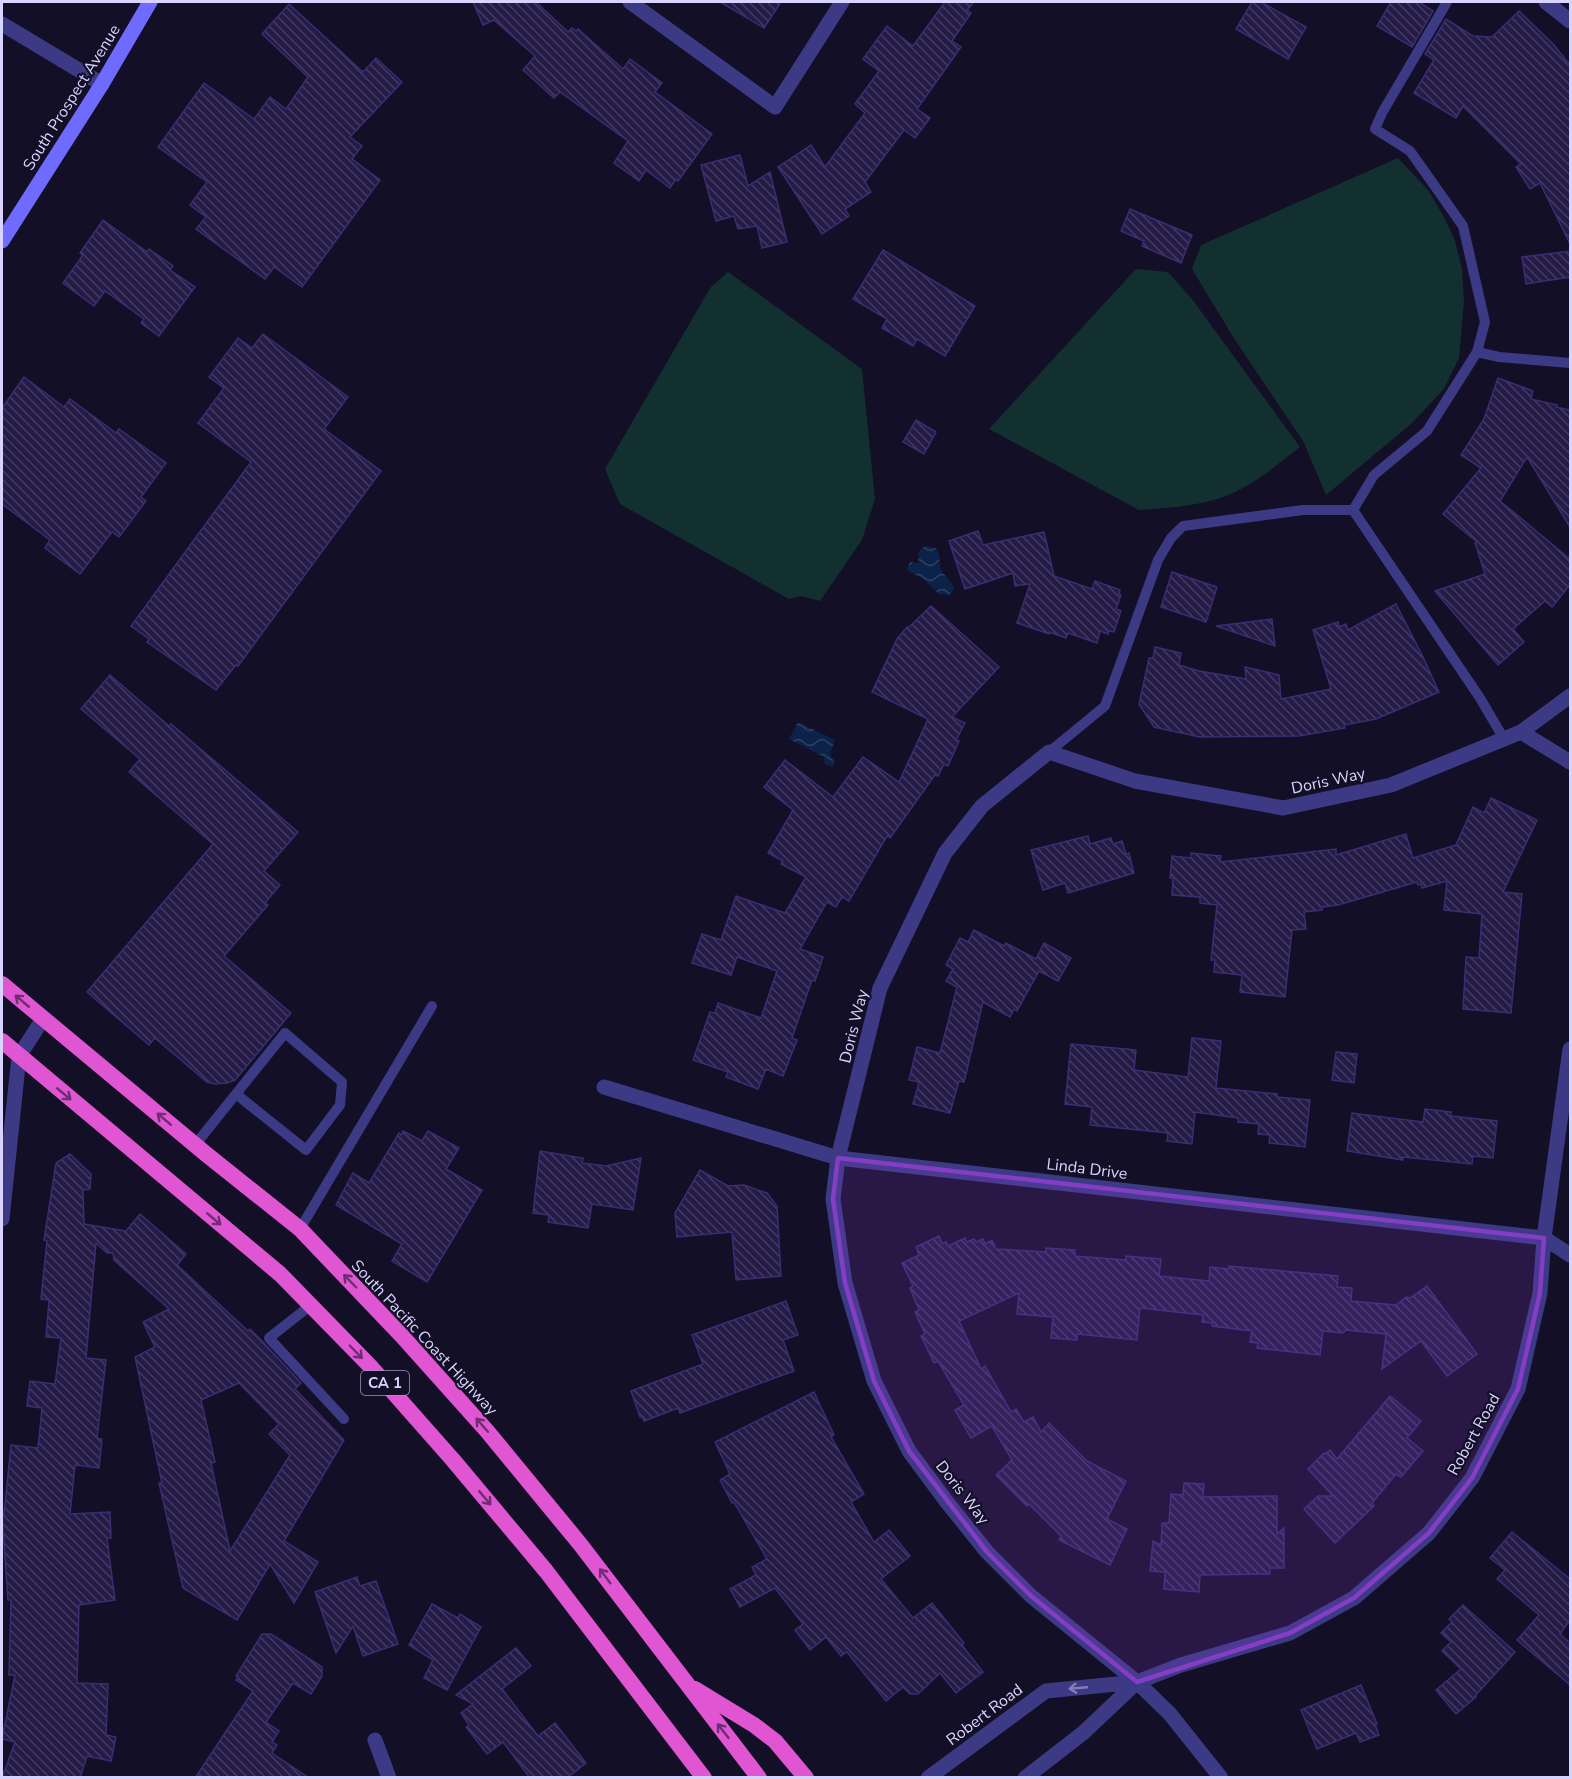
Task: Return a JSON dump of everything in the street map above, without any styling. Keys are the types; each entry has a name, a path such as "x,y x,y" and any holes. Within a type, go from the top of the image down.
{"highway":[{"name":"South Pacific Coast Highway","path":"2,984 300,1229 402,1336 487,1431 580,1544 759,1778"},
{"name":"CA 1","path":"2,1041 280,1274 370,1366 468,1477 546,1571 704,1778"},
{"path":"687,1685 754,1725 775,1742 806,1778"}],"main road":[{"name":"South Prospect Avenue","path":"2,241 102,84 150,2"}],"street":[{"path":"630,2 776,107 842,2"},
{"path":"1546,2 1570,21"},
{"path":"2,24 102,84"},
{"name":"Doris Way","path":"1221,1778 1170,1714 1137,1683 1031,1596 994,1559 946,1501 909,1451 874,1381 845,1283 833,1199 838,1158 880,988 945,853 982,807 1049,752 1135,780 1282,808 1391,785 1521,732 1570,696"},
{"path":"1521,732 1570,762"},
{"path":"2,1219 19,1056 43,1018"},
{"name":"Robert Road","path":"928,1778 1046,1691 1137,1683 1181,1665 1290,1633 1354,1598 1429,1533 1472,1478 1518,1389 1540,1293 1544,1238 1570,1049"},
{"name":"Linda Drive","path":"604,1087 838,1158 1544,1238 1570,1254"},
{"name":"Robert Road","path":"1024,1778 1083,1733 1137,1683"},
{"path":"375,1740 389,1778"}],"lane":[{"path":"1353,510 1374,475 1427,430 1477,352 1485,322 1463,226 1410,151 1375,129 1382,113 1447,2"},
{"path":"1477,352 1499,357 1570,363"},
{"path":"1049,752 1105,706 1158,561 1171,538 1183,526 1303,510 1353,510"},
{"path":"1353,510 1480,698 1504,739"},
{"path":"300,1229 432,1006"},
{"path":"195,1145 285,1033 342,1082 340,1105 306,1150 236,1094"},
{"path":"311,1305 269,1338 344,1419"}],"highlighted area":[{"path":"838,1158 1544,1238 1540,1293 1518,1389 1472,1478 1429,1533 1354,1598 1290,1633 1137,1682 1031,1596 987,1552 909,1451 874,1381 845,1283 833,1199"}],"green space":[{"path":"1398,158 1429,191 1455,241 1462,269 1464,302 1459,358 1444,389 1411,424 1326,495 1303,441 1235,340 1192,269 1201,245"},
{"path":"1136,269 1168,272 1192,299 1300,447 1258,479 1231,494 1197,504 1139,510 989,429"},
{"path":"728,272 862,369 875,499 862,540 820,601 801,596 789,599 620,504 605,469 710,288"}],"water":[{"path":"926,546 936,548 940,567 955,588 949,595 939,594 923,579 907,570 910,562 919,563 919,553"},
{"path":"798,722 835,740 830,754 835,763 832,767 825,764 824,757 789,739"}],"building":[{"path":"473,2 536,2 568,32 572,28 576,31 578,29 623,69 630,59 662,83 655,92 712,134 678,181 676,179 670,188 646,170 639,181 614,163 628,141 560,92 554,98 523,70 535,56 494,20 483,25"},
{"path":"720,2 781,2 764,28"},
{"path":"945,2 974,2 967,10 971,13 952,41 961,47 917,109 930,118 915,138 904,130 865,182 871,192 845,209 849,216 822,234 778,167 811,145 825,167 865,113 855,104 879,71 863,59 887,26 913,46"},
{"path":"1252,2 1261,2 1306,27 1288,59 1236,29"},
{"path":"1391,2 1419,2 1433,11 1412,47 1377,26"},
{"path":"289,4 363,72 376,58 402,82 350,137 362,146 352,159 380,180 302,287 274,267 265,279 196,229 206,217 190,205 207,182 158,147 204,83 254,119 270,97 286,109 308,77 262,34"},
{"path":"1519,11 1554,45 1570,65 1570,244 1540,183 1530,189 1516,167 1521,164 1463,106 1456,118 1414,93 1434,60 1425,54 1446,19 1473,36 1492,37"},
{"path":"740,155 748,186 770,172 787,242 762,248 757,226 738,229 734,216 716,221 701,165"},
{"path":"1130,209 1192,235 1181,263 1142,246 1144,241 1121,231"},
{"path":"103,220 147,252 149,249 173,266 170,270 195,287 159,336 141,323 144,319 105,291 94,306 63,283 83,255 80,253"},
{"path":"883,250 975,306 945,356 917,339 913,346 882,328 887,319 853,299"},
{"path":"1570,251 1570,277 1526,284 1522,257"},
{"path":"263,334 348,397 324,429 381,471 238,666 236,665 216,690 147,642 149,639 131,626 251,462 198,423 224,388 209,377 238,338 252,348"},
{"path":"24,377 64,407 70,399 116,433 119,429 166,463 141,497 146,501 119,537 112,532 80,574 45,548 50,540 2,504 2,408"},
{"path":"1498,378 1533,391 1531,399 1570,410 1570,527 1527,457 1500,501 1570,559 1570,585 1552,607 1545,601 1513,629 1524,642 1498,665 1435,591 1485,574 1475,543 1477,542 1443,514 1481,468 1461,455 1484,419"},
{"path":"916,420 936,432 924,454 903,442"},
{"path":"978,531 983,545 1044,532 1054,576 1092,589 1095,581 1120,590 1121,595 1116,609 1121,611 1114,632 1109,631 1108,634 1100,631 1097,643 1068,633 1066,638 1049,632 1049,634 1017,623 1030,584 1015,586 1013,573 965,589 949,541"},
{"path":"1172,572 1217,587 1206,622 1161,607"},
{"path":"1396,604 1439,692 1376,719 1344,725 1345,728 1299,736 1200,737 1154,727 1139,704 1149,658 1153,658 1155,647 1181,653 1179,665 1199,671 1246,679 1245,667 1279,675 1281,699 1331,689 1313,630 1338,622 1339,627 1346,624 1348,630"},
{"path":"931,606 999,667 952,717 965,723 956,740 959,741 948,766 944,764 938,776 935,775 890,838 887,836 849,901 842,897 836,907 827,902 800,949 823,957 815,981 812,980 792,1038 797,1040 783,1076 766,1069 758,1089 726,1077 728,1072 693,1060 710,1012 715,1013 718,1003 761,1018 777,971 737,957 731,975 692,963 702,934 721,940 736,896 785,913 806,877 781,864 783,861 768,853 793,810 764,787 785,760 833,797 863,757 899,782 928,719 872,692 897,639"},
{"path":"1272,619 1275,646 1216,626"},
{"path":"110,675 298,832 264,871 280,885 265,903 268,905 224,956 291,1013 235,1080 227,1083 207,1082 155,1038 149,1045 87,992 213,844 129,772 140,759 81,709"},
{"path":"1491,798 1537,820 1503,892 1522,894 1511,1013 1463,1009 1466,957 1479,958 1482,914 1444,910 1447,881 1422,888 1417,882 1338,905 1322,907 1322,910 1304,912 1306,929 1292,930 1285,997 1240,992 1242,975 1214,972 1215,960 1211,960 1217,905 1200,903 1200,897 1172,895 1173,878 1170,878 1172,856 1191,858 1191,853 1221,856 1220,862 1336,849 1336,855 1406,834 1413,858 1456,845 1473,807 1484,813"},
{"path":"1088,836 1090,844 1111,838 1113,844 1122,841 1126,854 1129,853 1134,873 1068,893 1065,883 1043,890 1031,850"},
{"path":"974,930 1036,959 1044,943 1071,958 1058,981 1039,971 1017,1011 1014,1009 1010,1017 983,1002 964,1082 959,1081 950,1113 913,1104 919,1082 909,1080 917,1047 940,1053 957,987 946,981 953,969 946,965 960,938 968,942"},
{"path":"1192,1038 1221,1041 1216,1088 1310,1100 1305,1147 1269,1143 1270,1135 1258,1134 1259,1124 1238,1122 1238,1118 1195,1112 1192,1144 1167,1141 1168,1133 1090,1125 1092,1107 1065,1104 1071,1044 1136,1050 1134,1070 1188,1077"},
{"path":"1336,1052 1357,1054 1354,1083 1332,1080"},
{"path":"1425,1109 1451,1112 1451,1116 1497,1121 1493,1158 1473,1156 1472,1164 1403,1157 1403,1160 1347,1151 1352,1113 1423,1122"},
{"path":"403,1131 422,1141 428,1131 459,1148 446,1169 482,1190 427,1282 392,1261 402,1244 336,1205 353,1173 369,1183 399,1133 401,1135"},
{"path":"540,1151 583,1158 582,1163 606,1166 641,1158 633,1210 592,1204 588,1228 548,1222 549,1215 533,1213"},
{"path":"70,1154 91,1174 90,1189 83,1190 84,1224 126,1231 140,1214 186,1254 177,1265 248,1331 250,1329 263,1342 301,1383 295,1389 344,1440 284,1541 318,1562 294,1603 270,1564 237,1620 183,1588 159,1483 162,1483 135,1357 155,1347 143,1322 169,1309 114,1260 113,1253 107,1253 96,1243 86,1358 106,1360 97,1438 102,1439 99,1468 75,1465 70,1514 110,1512 111,1538 107,1538 115,1600 79,1605 77,1683 108,1684 106,1735 116,1737 111,1761 87,1756 80,1778 2,1778 15,1742 2,1739 15,1675 9,1675 11,1600 8,1600 2,1514 4,1514 11,1445 38,1448 42,1408 27,1406 30,1381 55,1384 61,1338 46,1337 49,1300 41,1299 47,1241 44,1240 56,1163","holes":["239,1383 279,1424 269,1434 290,1455 230,1551 211,1463 215,1462 201,1400"]},
{"path":"700,1170 728,1186 744,1185 767,1193 777,1206 781,1276 736,1280 732,1232 677,1237 675,1213"},
{"path":"939,1236 942,1244 946,1242 948,1246 965,1238 967,1242 983,1239 985,1244 992,1240 996,1249 1046,1252 1046,1248 1075,1250 1075,1256 1126,1260 1126,1256 1161,1259 1159,1276 1209,1281 1210,1267 1229,1269 1229,1266 1338,1276 1337,1287 1352,1288 1351,1301 1396,1305 1427,1286 1477,1354 1447,1376 1421,1341 1382,1369 1386,1334 1346,1330 1343,1333 1323,1331 1320,1355 1257,1348 1258,1343 1250,1342 1252,1331 1212,1326 1212,1323 1202,1322 1203,1315 1140,1308 1137,1340 1077,1334 1077,1340 1051,1338 1053,1317 1017,1314 1019,1293 959,1321 981,1369 985,1366 1011,1412 1016,1409 1024,1422 1033,1417 1041,1432 1049,1423 1087,1461 1126,1481 1107,1519 1127,1529 1110,1565 1059,1540 1061,1536 996,1475 1012,1460 992,1426 971,1438 955,1410 964,1405 938,1361 934,1363 921,1336 925,1334 915,1312 919,1310 910,1288 913,1286 902,1263 919,1255 916,1247"},
{"path":"786,1301 798,1335 783,1340 794,1371 680,1413 678,1408 644,1421 640,1417 631,1391 703,1364 692,1335"},
{"path":"814,1392 834,1435 831,1437 864,1494 851,1502 874,1542 889,1530 910,1556 881,1579 913,1618 932,1603 964,1643 962,1645 983,1672 956,1693 940,1673 918,1694 910,1694 903,1687 886,1701 847,1652 841,1656 826,1637 810,1650 795,1630 803,1624 775,1588 740,1607 730,1589 756,1575 752,1567 767,1559 720,1480 730,1474 715,1442"},
{"path":"1390,1396 1421,1421 1407,1438 1423,1451 1401,1477 1396,1474 1372,1503 1374,1506 1335,1543 1304,1509 1318,1496 1333,1496 1308,1469 1330,1450 1337,1459"},
{"path":"1184,1483 1204,1484 1203,1497 1277,1496 1277,1534 1284,1528 1284,1568 1270,1568 1270,1574 1200,1575 1199,1592 1164,1589 1165,1572 1150,1571 1153,1541 1161,1545 1162,1523 1169,1523 1171,1494 1183,1495"},
{"path":"1512,1532 1570,1579 1570,1620 1560,1634 1570,1643 1570,1685 1517,1640 1539,1615 1497,1579 1505,1570 1490,1558"},
{"path":"357,1577 360,1586 376,1581 398,1644 363,1656 353,1626 336,1653 315,1592"},
{"path":"432,1604 458,1618 460,1614 481,1627 447,1690 424,1678 433,1660 409,1645"},
{"path":"1463,1605 1515,1652 1476,1697 1456,1714 1436,1690 1461,1669 1442,1651 1451,1642 1441,1633 1452,1622 1449,1619"},
{"path":"262,1634 271,1634 322,1667 322,1676 311,1694 293,1683 266,1722 279,1731 272,1742 277,1745 272,1753 309,1778 195,1778 253,1691 236,1680 238,1676 236,1676"},
{"path":"516,1648 531,1666 502,1689 538,1736 555,1723 586,1763 567,1778 530,1778 503,1742 487,1754 466,1727 469,1725 461,1713 473,1704 456,1695"},
{"path":"1361,1685 1377,1724 1375,1724 1379,1735 1360,1742 1356,1733 1317,1749 1301,1710"}]}
